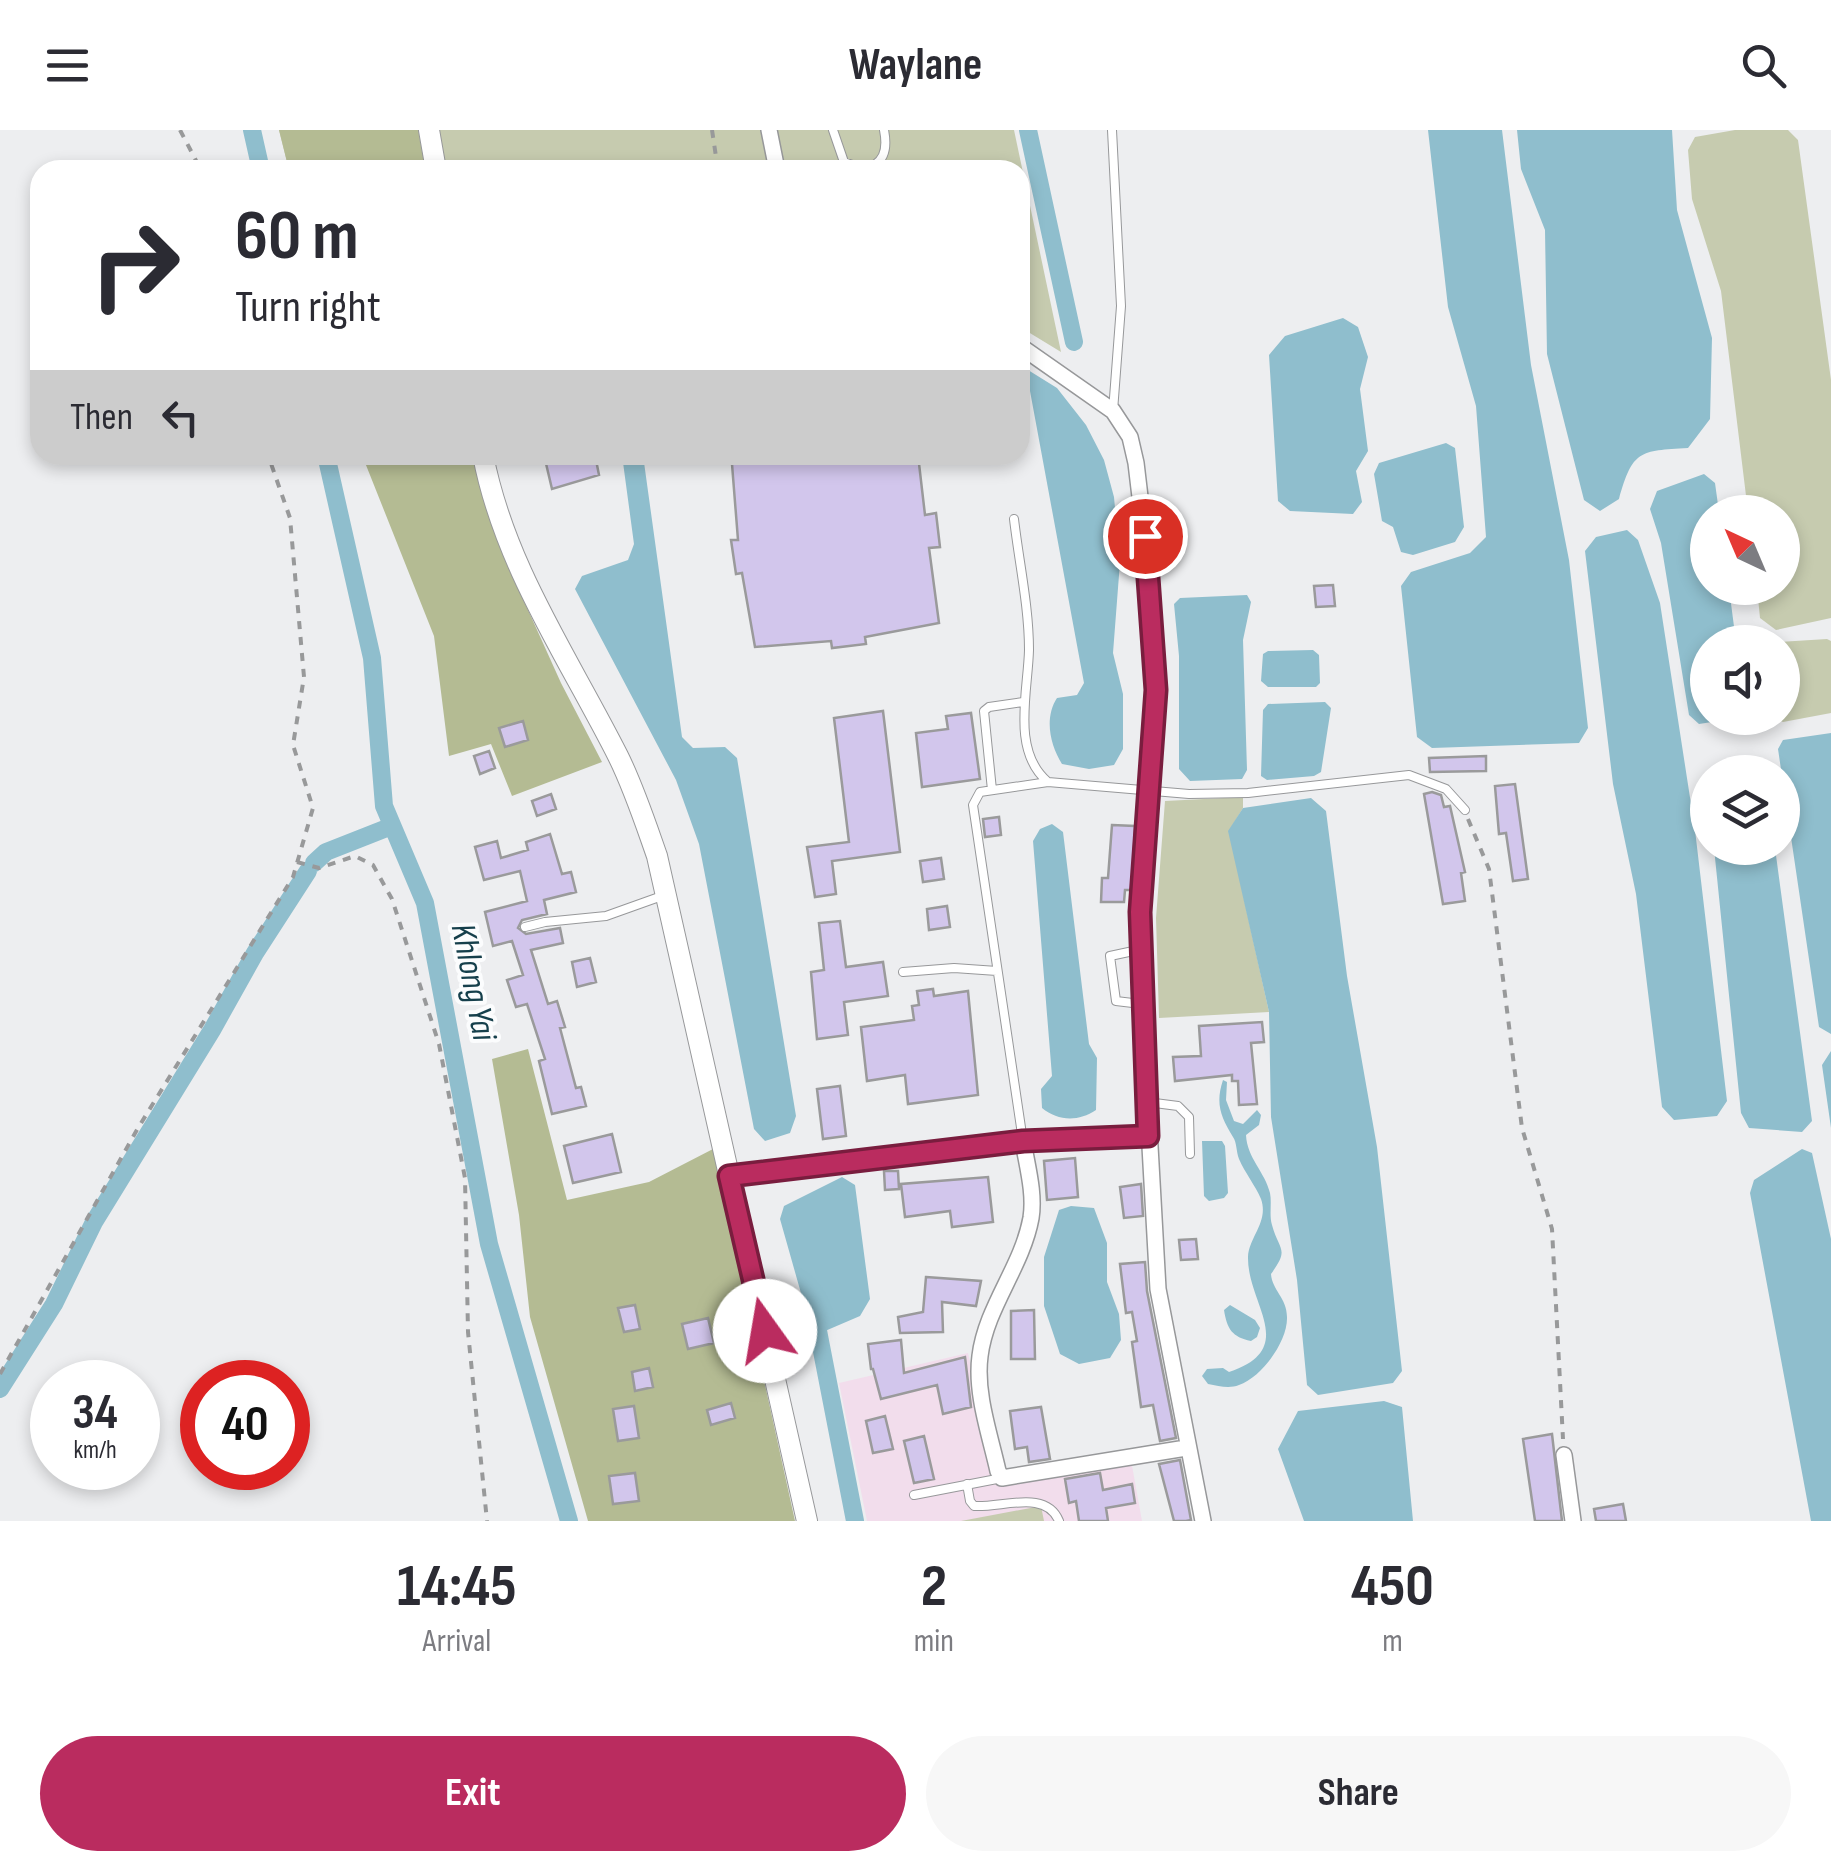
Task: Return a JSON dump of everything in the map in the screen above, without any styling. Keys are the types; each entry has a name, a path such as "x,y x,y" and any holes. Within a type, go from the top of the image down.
{"street":[{"path":"429,130 434,160"},
{"path":"770,130 775,160"},
{"path":"1030,353 1113,411 1130,437 1136,462 1149,573 1156,690 1139,950 1148,1136 1158,1288 1203,1521"},
{"path":"485,465 497,516 515,562 630,783 657,856 807,1521"},
{"path":"729,1176 1023,1141 1148,1136"},
{"path":"1023,1141 1032,1214 1023,1248 985,1332 979,1358 982,1393 1002,1478 1186,1448"},
{"path":"1564,1455 1573,1521"}],"lane":[{"path":"833,130 843,160"},
{"path":"880,160 885,153 884,130"},
{"path":"1112,130 1122,306 1113,411"},
{"path":"1014,520 1029,649 1024,702 1030,761 1048,782"},
{"path":"992,790 984,711 1024,702"},
{"path":"1023,1141 973,805 980,792 1048,782 1189,794 1248,793 1410,775 1446,790 1464,810"},
{"path":"526,927 606,916 666,894"},
{"path":"1139,950 1110,956 1116,1000 1141,1004"},
{"path":"902,972 954,968 997,971"},
{"path":"1147,1102 1178,1106 1188,1117 1190,1154"},
{"path":"914,1494 1002,1478"},
{"path":"967,1484 974,1506 1040,1502 1051,1506 1059,1521"}],"path":[{"path":"180,130 196,160"},
{"path":"712,130 716,160"},
{"path":"0,1374 138,1128 293,877 313,808 293,746 304,677 290,518 271,465"},
{"path":"1464,810 1489,869 1522,1128 1552,1229 1564,1455"},
{"path":"297,862 319,868 354,856 373,865 392,899 440,1044 464,1178 468,1332 487,1521"}],"shaded area":[{"path":"968,1353 998,1484 1131,1460 1142,1521 867,1521 839,1383"}],"green space":[{"path":"279,130 1014,130 1020,160 286,160"},
{"path":"279,130 418,130 423,160 286,160"},
{"path":"1735,130 1788,130 1798,140 1831,380 1831,618 1799,625 1769,625 1760,618 1759,605 1800,605 1800,495 1746,495 1721,291 1692,199 1688,150 1695,137"},
{"path":"1030,206 1061,352 1030,333"},
{"path":"366,465 480,465 519,590 602,762 512,796 491,744 449,756 434,636"},
{"path":"1800,641 1831,641 1831,713 1800,719"},
{"path":"1243,797 1243,808 1229,831 1269,1012 1159,1018 1156,918 1165,801"},
{"path":"528,1049 567,1200 649,1182 713,1149 795,1521 588,1521 530,1317 519,1215 492,1059"},
{"path":"1041,1506 1044,1521 961,1521"}],"water":[{"path":"1428,130 1502,130 1531,365 1569,560 1588,728 1579,743 1432,748 1417,737 1401,586 1411,572 1470,553 1486,537 1476,406 1448,307"},
{"path":"1517,130 1672,130 1677,210 1712,338 1710,419 1688,448 1640,456 1629,471 1619,499 1600,511 1584,500 1547,354 1545,230 1521,169"},
{"path":"1343,318 1358,327 1368,357 1360,389 1368,451 1356,471 1362,502 1353,514 1290,511 1278,501 1269,355 1285,336"},
{"path":"1030,371 1057,388 1086,425 1104,460 1114,497 1120,562 1113,653 1123,694 1123,749 1114,765 1089,769 1062,764 1054,748 1050,723 1053,706 1057,698 1077,695 1084,683 1030,391"},
{"path":"1446,443 1455,448 1464,527 1455,542 1413,555 1401,552 1393,527 1382,521 1374,474 1379,463"},
{"path":"623,465 644,465 682,737 693,748 725,747 737,758 796,1116 790,1133 765,1141 754,1129 699,844 676,780 575,589 582,576 628,560 634,544"},
{"path":"1704,474 1715,483 1717,495 1690,495 1690,605 1731,605 1734,625 1690,625 1690,716 1661,543 1650,509 1657,491"},
{"path":"1627,530 1638,540 1660,603 1690,798 1690,865 1699,865 1727,1101 1717,1116 1674,1120 1662,1107 1636,894 1613,784 1585,551 1596,537"},
{"path":"1247,595 1251,602 1243,640 1247,770 1242,779 1190,781 1179,769 1179,656 1174,604 1180,598"},
{"path":"1313,650 1319,655 1320,683 1316,687 1268,687 1261,681 1263,654 1268,651"},
{"path":"1325,702 1331,708 1321,772 1267,780 1261,776 1263,710 1268,704"},
{"path":"1831,733 1831,1034 1819,1027 1795,865 1800,865 1800,755 1779,755 1783,740"},
{"path":"1311,798 1326,811 1347,976 1377,1147 1402,1371 1393,1383 1318,1395 1307,1385 1297,1280 1271,1117 1269,1012 1228,831 1243,808"},
{"path":"1052,824 1063,832 1089,1044 1097,1058 1096,1110 1075,1118 1042,1108 1041,1089 1052,1076 1033,841 1040,829"},
{"path":"1716,865 1777,865 1812,1121 1802,1132 1749,1128 1741,1113"},
{"path":"1831,1051 1831,1128 1822,1065"},
{"path":"1223,1080 1227,1082 1226,1100 1234,1121 1243,1124 1257,1110 1261,1115 1259,1125 1246,1135 1249,1151 1270,1193 1271,1221 1282,1254 1271,1274 1287,1317 1283,1337 1265,1366 1248,1381 1228,1387 1208,1384 1202,1376 1207,1369 1223,1368 1229,1372 1250,1362 1262,1351 1266,1337 1248,1257 1263,1207 1222,1117 1219,1103"},
{"path":"1202,1141 1222,1141 1225,1146 1228,1193 1224,1198 1209,1201 1204,1196"},
{"path":"1802,1149 1812,1153 1831,1239 1831,1521 1811,1521 1750,1193 1754,1180"},
{"path":"842,1177 855,1185 870,1299 860,1316 825,1331 810,1325 780,1219 784,1206"},
{"path":"1071,1206 1094,1208 1107,1243 1107,1282 1119,1314 1121,1340 1110,1358 1079,1364 1060,1354 1044,1306 1044,1257 1059,1210"},
{"path":"1230,1305 1255,1320 1260,1328 1257,1337 1251,1341 1232,1331 1224,1310"},
{"path":"1384,1401 1402,1407 1413,1521 1304,1521 1278,1449 1298,1411"}],"building":[{"path":"546,465 597,465 599,475 552,489"},
{"path":"732,465 919,465 925,515 936,513 940,547 929,548 939,623 865,637 866,644 832,648 831,641 755,647 742,573 736,574 731,540 738,540"},
{"path":"1333,585 1335,606 1316,607 1314,586"},
{"path":"883,711 900,852 832,861 836,894 815,897 807,847 849,842 834,718"},
{"path":"971,713 980,779 922,787 916,733 948,729 946,716"},
{"path":"523,721 528,740 505,747 499,728"},
{"path":"489,751 495,768 480,774 474,756"},
{"path":"1486,756 1486,771 1430,772 1429,758"},
{"path":"1515,784 1528,879 1513,881 1506,833 1499,834 1495,786"},
{"path":"551,794 556,809 537,816 532,801"},
{"path":"1424,794 1441,795 1444,807 1450,806 1465,872 1461,873 1465,901 1443,904"},
{"path":"999,817 1001,835 985,837 983,819"},
{"path":"1112,825 1135,826 1132,890 1125,890 1124,902 1101,902 1102,878 1108,878"},
{"path":"550,834 562,874 571,872 576,892 544,900 547,914 522,920 518,928 526,934 560,928 563,943 531,950 548,1004 557,1001 576,1088 581,1087 586,1106 552,1114 539,1061 545,1059 527,1004 516,1007 507,980 523,975 512,941 493,946 485,912 527,901 520,871 484,880 475,847 497,841 501,858 528,850 526,842"},
{"path":"941,858 944,879 923,882 920,861"},
{"path":"947,906 950,927 929,930 927,909"},
{"path":"840,921 846,967 883,962 888,996 844,1002 848,1035 817,1039 811,972 824,970 819,923"},
{"path":"590,958 596,982 577,987 572,962"},
{"path":"933,989 934,996 968,991 978,1095 908,1104 905,1075 867,1081 861,1027 914,1020 912,1006 919,1005 917,991"},
{"path":"1262,1022 1264,1042 1251,1043 1257,1104 1239,1105 1238,1081 1232,1081 1232,1075 1175,1081 1173,1057 1201,1056 1199,1026"},
{"path":"840,1086 846,1136 823,1139 817,1089"},
{"path":"612,1134 621,1172 573,1183 564,1146"},
{"path":"1075,1158 1078,1197 1047,1200 1044,1161"},
{"path":"884,1171 898,1171 899,1189 885,1190"},
{"path":"988,1177 993,1222 952,1227 950,1211 905,1217 901,1184"},
{"path":"1141,1184 1143,1216 1124,1218 1120,1187"},
{"path":"1196,1239 1198,1259 1181,1260 1179,1240"},
{"path":"1145,1262 1147,1291 1176,1438 1160,1441 1153,1405 1141,1407 1132,1342 1137,1341 1132,1312 1126,1313 1120,1264"},
{"path":"926,1277 981,1281 976,1306 942,1302 943,1332 900,1333 898,1317 923,1312"},
{"path":"635,1305 640,1329 624,1332 618,1308"},
{"path":"1034,1310 1035,1359 1011,1359 1011,1311"},
{"path":"708,1318 714,1343 688,1349 682,1324"},
{"path":"901,1340 904,1373 965,1357 971,1407 943,1414 937,1385 881,1399 868,1344"},
{"path":"649,1368 653,1387 635,1391 632,1372"},
{"path":"731,1403 735,1418 711,1425 707,1410"},
{"path":"634,1406 639,1438 618,1441 613,1409"},
{"path":"1041,1407 1050,1459 1029,1462 1027,1447 1015,1449 1010,1411"},
{"path":"885,1416 893,1449 873,1453 866,1421"},
{"path":"1552,1434 1562,1521 1535,1521 1523,1439"},
{"path":"924,1436 934,1479 914,1483 904,1441"},
{"path":"1180,1460 1191,1520 1174,1521 1159,1464"},
{"path":"635,1473 639,1501 613,1504 609,1476"},
{"path":"1100,1473 1103,1490 1132,1484 1135,1503 1106,1508 1108,1521 1079,1521 1076,1501 1069,1503 1065,1479"},
{"path":"1623,1504 1626,1521 1596,1521 1594,1509"}],"waterway":[{"name":"Khlong Yai","path":"252,130 259,160"},
{"path":"1028,130 1074,342"},
{"name":"Khlong Yai","path":"328,465 372,658 384,806 425,903 489,1244 569,1521"},
{"path":"314,863 326,852 392,826"},
{"path":"0,1389 54,1304 94,1222 308,871"},
{"path":"813,1305 855,1521"}],"route":[{"path":"765,1331 729,1176 1023,1141 1148,1136 1139,950 1156,690 1145,536"}]}
